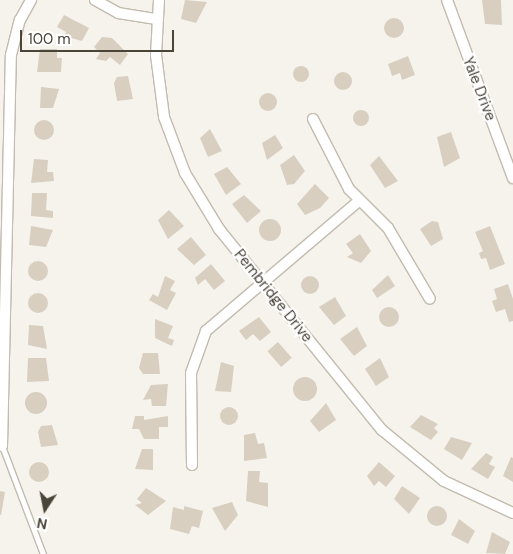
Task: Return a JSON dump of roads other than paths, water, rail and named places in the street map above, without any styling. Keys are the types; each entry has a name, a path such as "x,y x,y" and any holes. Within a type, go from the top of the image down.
{"street":[{"path":"2,446 11,55 20,20 31,0"},
{"path":"95,0 118,13 157,19"},
{"name":"Pembridge Drive","path":"159,0 157,19 158,80 173,145 202,204 262,282 382,430 406,452 460,490 513,513"},
{"name":"Yale Drive","path":"447,0 512,174"},
{"path":"312,119 359,201 388,228 430,298"},
{"path":"192,465 191,373 199,343 216,320 359,201"}],"lane":[{"path":"2,446 43,554"}]}
